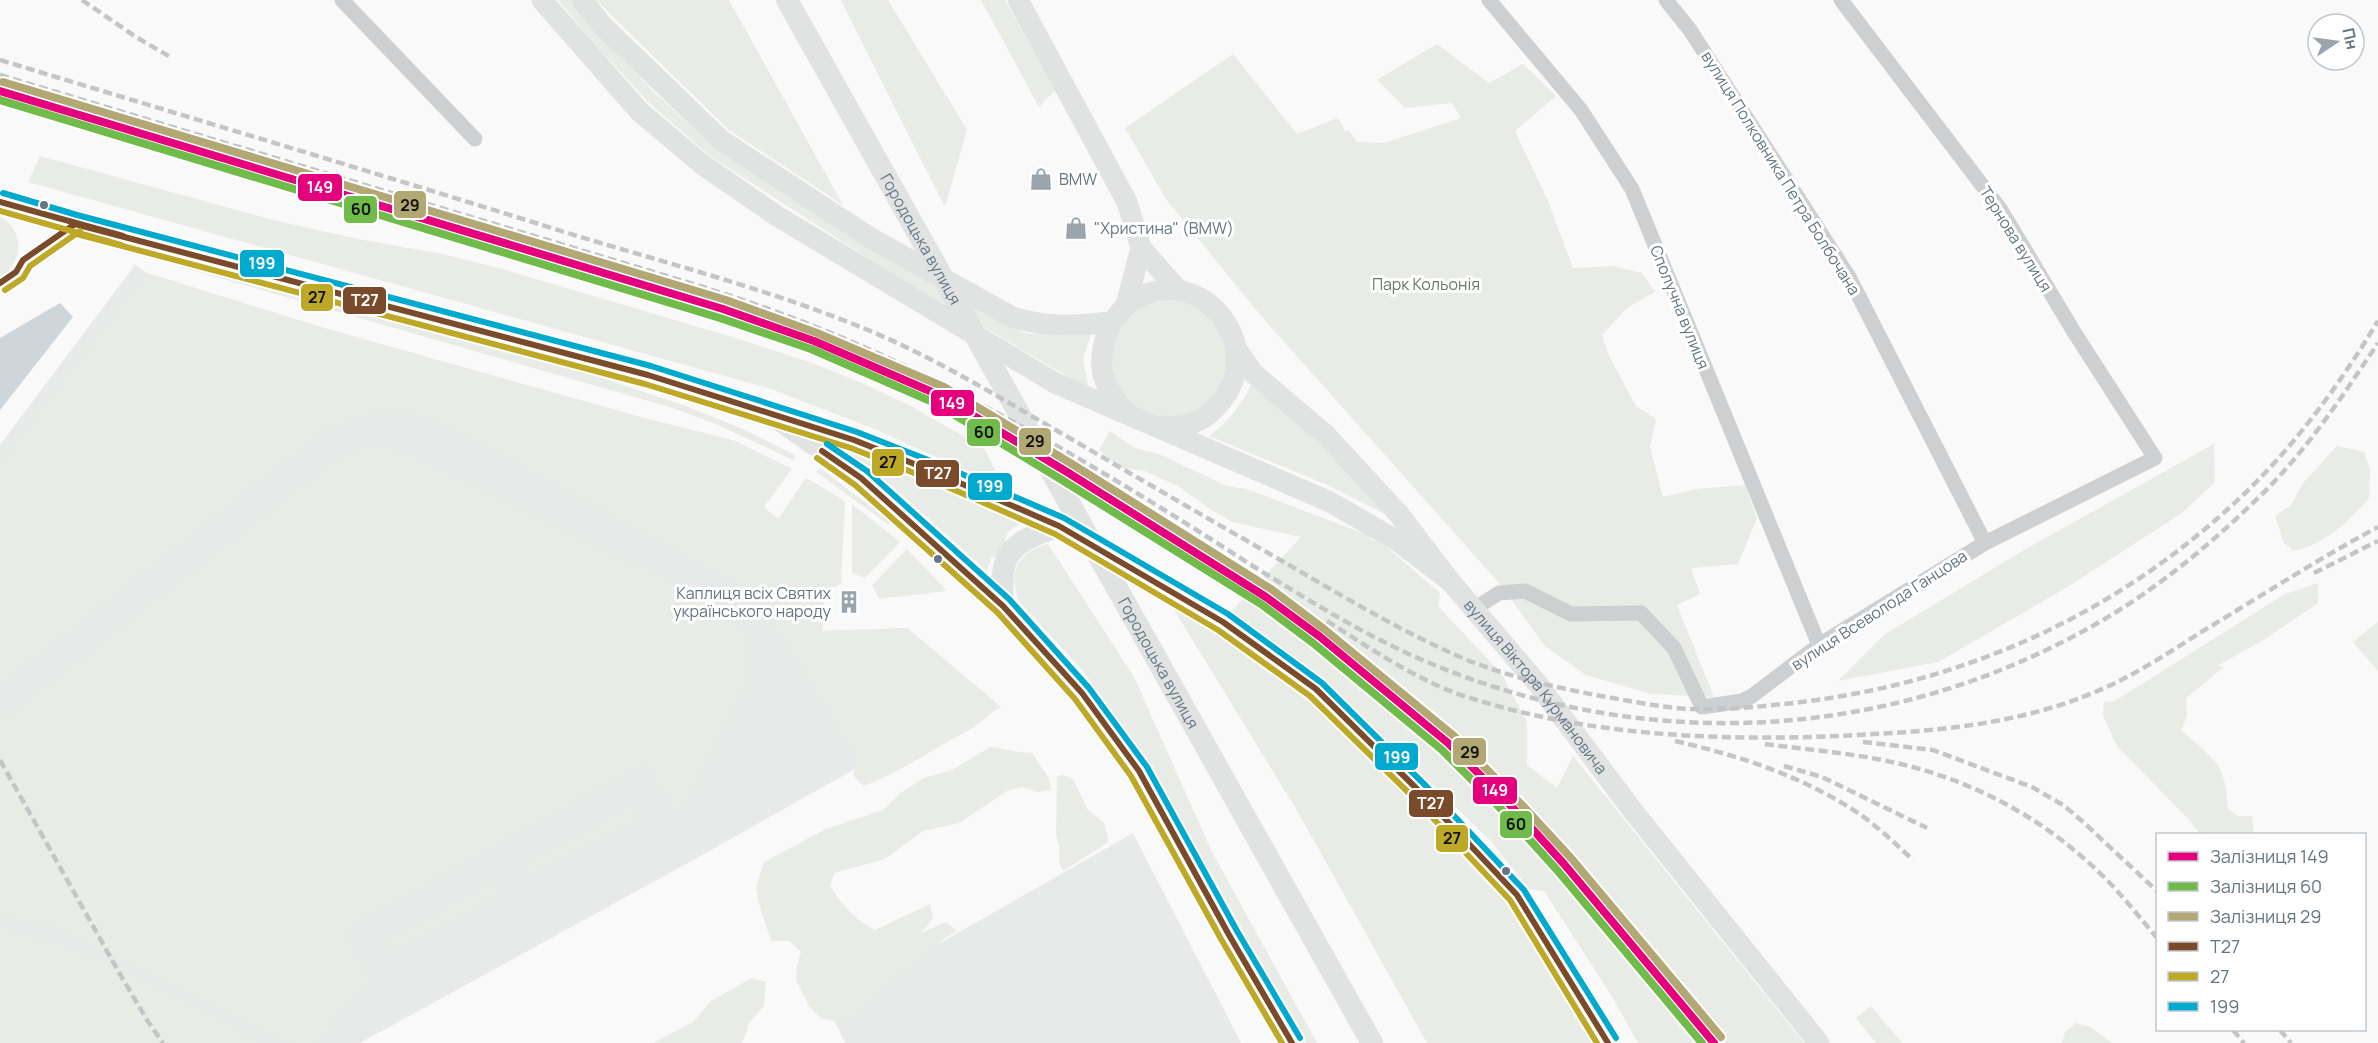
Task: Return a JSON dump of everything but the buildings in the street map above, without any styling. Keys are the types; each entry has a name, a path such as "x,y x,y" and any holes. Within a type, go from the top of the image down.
{"main road":[{"name":"Городоцька вулиця","path":"787,0 1372,1043"},
{"path":"768,414 854,440 1059,526 1223,622 1316,689 1420,792 1517,895 1608,1043"},
{"path":"1003,606 1001,579 1007,555 1027,537 1059,526"}],"street":[{"path":"342,0 475,139"},
{"path":"542,0 640,112 702,165 836,252 1055,384 1330,502 1396,540 1450,580"},
{"path":"582,0 603,26 721,140 869,237 1012,317 1033,323 1062,326 1112,321"},
{"path":"1018,0 1127,202 1141,248 1179,291"},
{"name":"Сполучна вулиця","path":"1489,0 1581,110 1632,189 1819,645"},
{"name":"вулиця Полковника Петра Болбочана","path":"1666,0 1690,30 1849,277 1985,543"},
{"name":"Тернова вулиця","path":"1841,0 2001,210 2074,332 2155,458"},
{"path":"0,202 75,224 648,375 768,414 861,478 1003,606 1082,693 1139,771 1229,935 1292,1043"},
{"path":"1126,305 1141,248"},
{"path":"1160,291 1179,291 1196,296 1217,311 1230,328 1236,348 1236,368 1231,387 1220,404 1205,417 1187,425 1167,427 1144,422 1129,414 1114,400 1104,381 1101,361 1103,340 1112,321 1126,305 1142,296 1160,291"},
{"name":"вулиця Віктора Курмановича","path":"1236,348 1253,373 1326,435 1398,513 1450,580 1537,683 1633,811 1819,1043"},
{"name":"вулиця Всеволода Ганцова","path":"1474,609 1499,593 1525,591 1571,614 1641,613 1674,648 1702,707 1742,700 1752,696 1819,645 1985,543 2155,458"}],"shaded area":[{"path":"135,265 147,273 317,326 666,424 826,562 822,631 907,628 1001,707 862,765 360,1043 0,1043 0,445"},
{"path":"60,303 73,317 0,410 0,338"},
{"path":"1133,833 1241,1043 845,1043 828,1007"}],"green space":[{"path":"558,0 571,0 599,34 655,93 715,148 880,254 1024,333 1070,336 1091,334 1083,359 1088,387 877,264 710,156 648,102"},
{"path":"596,0 729,0 843,205 729,130"},
{"path":"841,0 888,0 967,130 945,207"},
{"path":"981,0 1005,0 1055,90 1039,107"},
{"name":"Парк Кольонія","path":"1437,44 1489,83 1523,64 1556,96 1515,131 1548,201 1573,268 1612,266 1642,273 1655,292 1627,308 1602,335 1609,356 1636,406 1656,419 1650,447 1663,497 1697,489 1745,485 1757,518 1738,564 1691,568 1700,594 1677,605 1714,697 1651,694 1586,675 1545,646 1499,583 1261,316 1166,199 1125,128 1233,54 1297,134 1338,118 1346,132 1349,130 1357,142 1384,143 1461,118 1452,103 1405,108 1377,80"},
{"path":"40,156 273,220 358,239 442,254 502,269 809,362 907,404 981,446 1004,488 877,430 771,389 28,182"},
{"path":"0,216 14,230 18,247 14,263 0,278"},
{"path":"108,239 566,366 683,405 741,428 795,455 793,460 718,425 673,408 124,250"},
{"path":"147,273 317,326 612,410 733,440 792,469 764,507 778,519 806,478 845,501 841,584 824,591 822,631 907,628 1001,707 972,728 864,786 854,776 857,758 755,594 439,421 399,412 359,416 322,432 0,685 0,463"},
{"path":"1169,301 1191,305 1210,318 1223,337 1227,359 1223,381 1210,400 1191,413 1169,417 1147,413 1128,400 1115,381 1111,359 1115,337 1128,318 1147,305"},
{"path":"1251,385 1301,419 1389,516 1325,484 1209,436 1233,413"},
{"path":"1110,431 1135,448 1159,454 1227,486 1247,489 1370,536 1370,539 1383,544 1440,593 1438,606 1501,673 1527,722 1527,765 1557,788 1573,756 1804,1043 1638,1043 1611,995 1544,891 1529,889 1491,841 1323,679 1231,612 1301,537 1232,522 1178,486 1145,471 1120,468 1099,450"},
{"path":"831,441 1022,522 1008,532 1000,555 991,558 987,571 890,484"},
{"path":"2214,444 2215,482 2182,513 2064,589 1938,662 1838,681 1884,635 2024,550"},
{"path":"375,446 401,450 702,597 732,621 745,639 751,662 750,677 688,802 678,814 645,763 344,930 369,979 348,1002 318,1043 291,1043 52,926 0,915 0,722 348,451"},
{"path":"2337,446 2364,452 2370,470 2369,498 2345,523 2327,537 2306,548 2294,551 2284,543 2275,516 2291,505 2303,483"},
{"path":"820,468 891,522 889,525 816,472"},
{"path":"852,504 900,542 865,578 852,573"},
{"path":"1048,544 1134,677 1212,852 1317,1043 1306,1043 1147,759 1083,671 1018,600 1015,589 1015,571 1018,564 1029,552"},
{"path":"907,549 947,591 879,599 872,585"},
{"path":"2318,583 2318,603 2265,639 2217,666 2224,667 2186,698 2187,716 2181,730 2216,763 2224,781 2228,809 2238,816 2252,816 2254,833 2199,833 2117,746 2103,716 2104,702 2114,701 2126,694 2285,594"},
{"path":"1173,608 1259,662 1334,723 1473,865 1491,880 1506,899 1595,1043 1427,1043 1299,814"},
{"path":"2378,622 2378,671 2353,642"},
{"path":"990,747 1032,753 1048,777 1052,790 1037,792 1022,787 1007,791 959,823 923,831 885,859 834,873 830,886 835,893 855,916 875,930 930,904 933,918 921,933 946,922 957,931 944,939 911,968 888,982 869,1005 846,1023 820,1018 809,1006 796,980 801,952 789,941 771,941 756,888 764,862 826,829 883,810 902,792 924,778 952,770"},
{"path":"1063,775 1073,779 1087,809 1104,823 1109,842 1063,871 1059,861 1056,833 1057,776"},
{"path":"631,806 638,818 527,878 521,866"},
{"path":"494,881 501,893 393,952 386,940"},
{"path":"0,928 34,936 101,961 264,1043 0,1043"},
{"path":"752,978 766,982 764,1006 750,1022 742,1043 653,1043 693,1022 711,1001"},
{"path":"1871,1006 1902,1043 1876,1043 1856,1018"},
{"path":"2076,1023 2090,1027 2112,1043 2062,1043 2065,1032"}],"railway":[{"path":"82,0 136,37 172,58"},
{"path":"0,60 714,276 853,324 902,345 973,382 1349,600 1437,647 1477,664 1529,680 1601,696 1670,707 1713,709 1763,706 1836,697 1899,684 1959,667 2018,644 2074,617 2128,586 2180,549 2251,487 2311,420 2378,321"},
{"path":"0,75 677,279 796,319 847,339 907,367 1026,429 1176,517 1328,612 1411,655 1497,688 1584,710 1672,721 1761,722 1849,713 1936,692 2021,662 2103,620 2184,564 2222,532 2275,481 2337,404 2378,343"},
{"path":"1327,621 1392,662 1443,688 1509,709 1558,720 1657,733 1758,738 1918,731 1978,724 2038,712 2109,686 2150,664 2378,527"},
{"path":"2314,573 2378,541"},
{"path":"1675,741 1772,769 1818,790 1861,815 1913,860"},
{"path":"1863,742 1933,750 2032,787 2063,805 2156,890"},
{"path":"1765,744 1835,752 1909,766 1940,775 1999,801 2027,817 2080,855 2125,899 2156,937"},
{"path":"0,760 117,969 163,1043"},
{"path":"1784,766 1822,777 1927,828"},
{"path":"2234,1031 2244,1043"},
{"path":"2281,1031 2291,1043"}],"rail line":[{"name":"29","path":"3,82 726,300 817,333 944,387 1271,589 1324,629 1454,736 1571,858 1721,1037"},
{"name":"149","path":"0,91 723,309 814,341 939,395 1266,597 1319,636 1448,743 1517,812 1564,864 1714,1043"},
{"name":"60","path":"0,100 720,318 811,349 935,403 1261,604 1313,643 1442,750 1510,818 1557,870 1702,1043"}],"transit line":[{"name":"199","path":"3,193 77,215 651,366 857,432 1064,518 1228,614 1322,683 1426,786 1524,890 1616,1038"},
{"name":"Т27","path":"0,202 123,236"},
{"name":"27","path":"0,211 121,245"},
{"name":"Т27","path":"75,224 648,375 854,440 1059,526 1223,622 1316,689 1420,792 1517,895 1608,1043"},
{"name":"Т27","path":"0,283 16,272 23,260 75,224"},
{"name":"27","path":"5,290 23,278 30,266 80,231"},
{"name":"27","path":"73,233 645,384 851,448 934,481 1055,534 1218,630 1310,696 1414,798 1510,900 1597,1043"},
{"name":"199","path":"827,444 867,471 1009,599 1089,688 1147,767 1237,931 1300,1038"},
{"name":"Т27","path":"822,451 861,478 1003,606 1082,693 1139,771 1229,935 1292,1043"},
{"name":"27","path":"817,458 855,485 997,612 1075,699 1131,776 1221,939 1282,1043"}],"place":[{"name":"BMW","path":"1041,179"},
{"name":"\"Христина\" (BMW)","path":"1076,228"},
{"name":"Каплиця всіх Святих українського народу","path":"849,602"}]}
